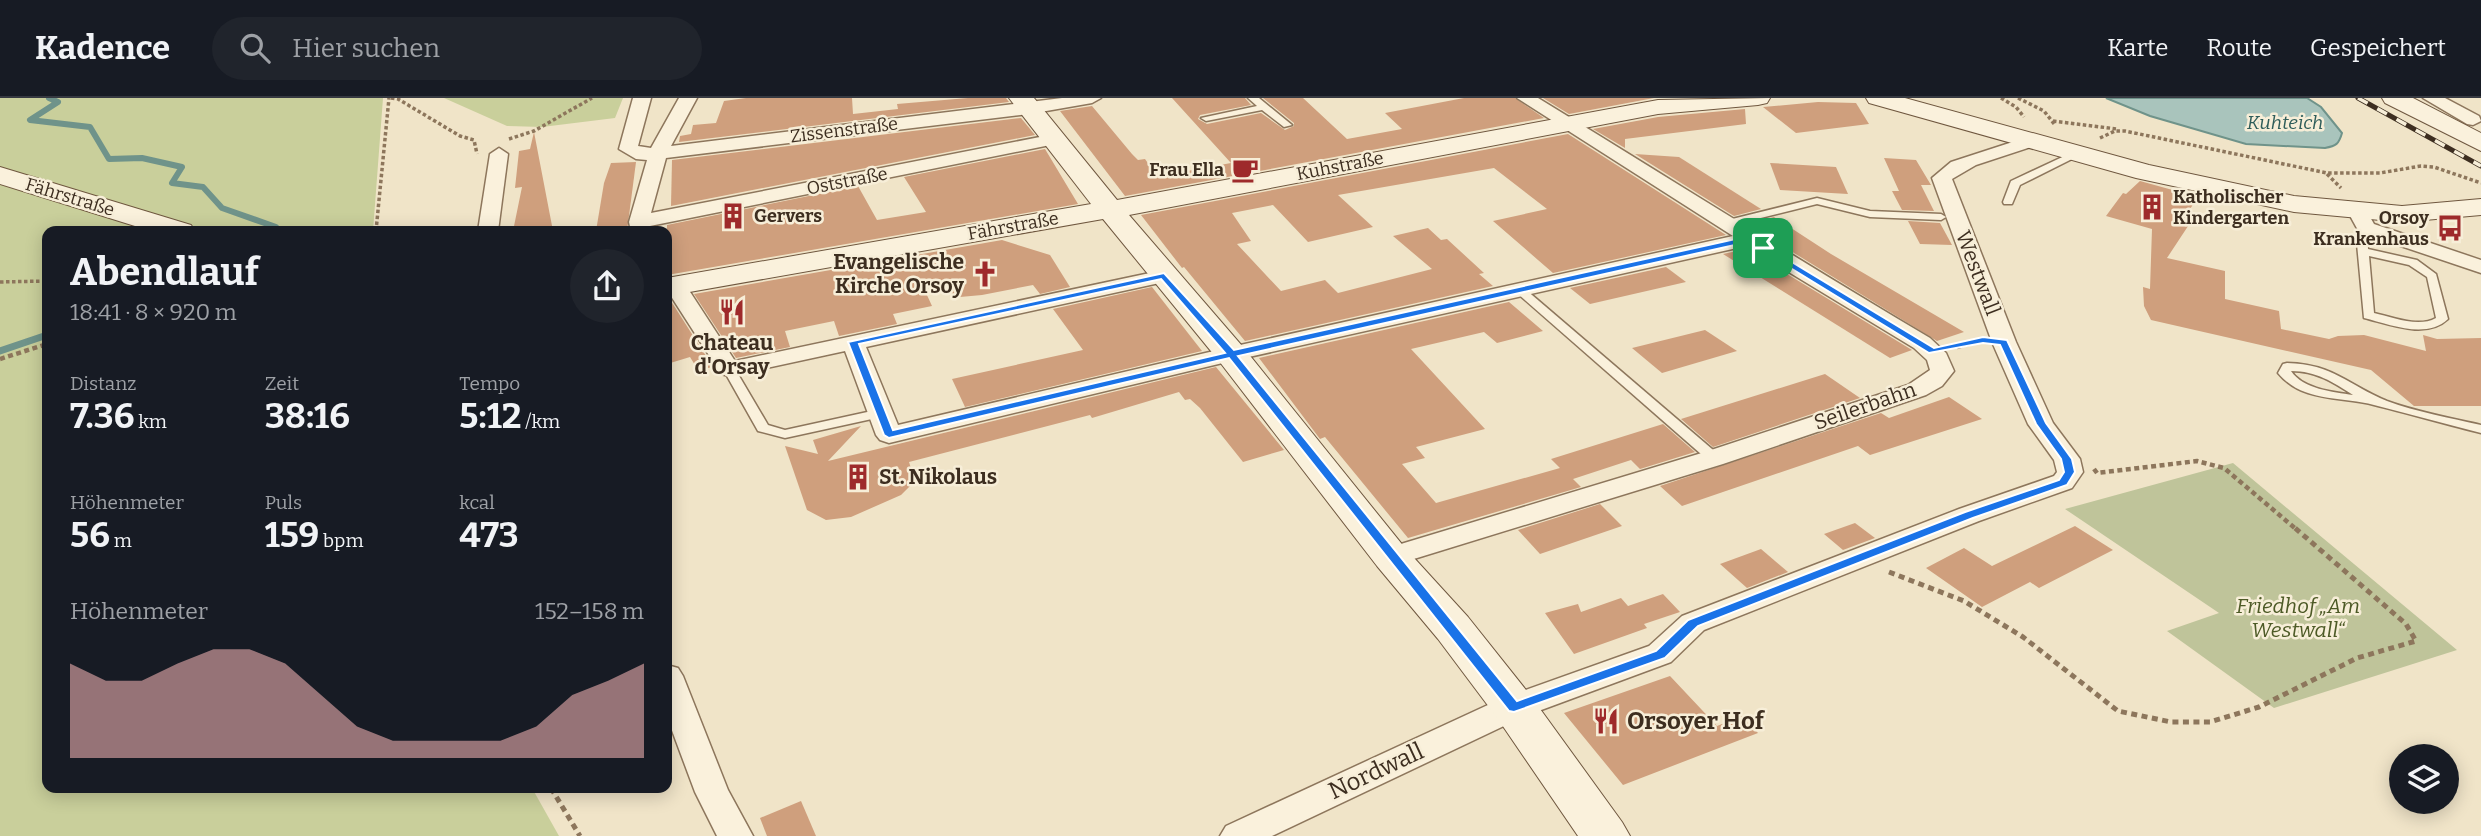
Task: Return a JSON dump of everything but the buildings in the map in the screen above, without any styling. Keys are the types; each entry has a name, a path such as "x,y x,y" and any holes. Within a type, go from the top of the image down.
{"main road":[{"name":"Kuhstraße","path":"1112,209 1658,107 1758,98"},
{"path":"1878,98 2031,141 2079,142 2223,190 2362,220 2481,207"},
{"path":"2394,98 2477,132"},
{"path":"1025,103 1164,276 1231,354 1391,557 1453,628 1514,707 1605,836"},
{"name":"Fährstraße","path":"0,175 165,226"},
{"name":"Fährstraße","path":"672,286 1112,209"}],"street":[{"path":"642,98 628,149 643,155 658,153"},
{"path":"640,226 658,153 688,98"},
{"path":"1025,103 1092,98"},
{"path":"1526,98 1933,351"},
{"path":"2432,98 2477,132"},
{"name":"Zissenstraße","path":"658,153 1025,103"},
{"name":"Oststraße","path":"645,226 1055,139"},
{"name":"Westwall","path":"1514,707 1660,654 1693,623 1969,515 2063,482 2070,472 2067,459 2041,424 2004,342 1942,178 1947,170 1959,165 2031,141"},
{"path":"489,226 501,147"},
{"path":"2362,220 2481,267"},
{"path":"853,342 889,435 1231,354 1749,239"},
{"path":"672,287 729,369 1164,276"},
{"name":"Seilerbahn","path":"1391,557 1714,458 1917,390 1933,381 1942,371 1942,362 1933,351"},
{"path":"672,689 712,792 735,836"},
{"name":"Nordwall","path":"1238,836 1514,707"}],"lane":[{"path":"1253,98 1287,125"},
{"path":"1206,118 1264,107"},
{"path":"2008,202 2015,183 2079,142"},
{"path":"1728,223 1817,201 1870,214 1941,217"},
{"path":"2362,220 2362,251 2368,315 2423,326 2436,324 2442,319 2432,276 2413,262 2362,251"},
{"path":"1521,291 1714,458"},
{"path":"2377,401 2332,373 2298,367 2287,368 2284,373 2299,387 2310,392 2377,401 2481,429"},
{"path":"729,369 763,428 785,434 881,413"}],"path":[{"path":"377,226 390,98 398,99 460,136 483,140"},
{"path":"474,140 475,154 501,147 592,98"},
{"path":"2018,98 2039,106 2079,142 2125,131"},
{"path":"2053,121 2125,131 2327,173 2380,173 2421,166 2434,167 2481,183"},
{"path":"0,282 42,281"},
{"path":"1933,351 1983,340 2004,342"},
{"path":"0,359 42,346"},
{"path":"1886,571 1964,601 2024,637 2118,711 2171,722 2210,722 2259,707 2357,658 2416,641 2406,624 2224,468 2197,461 2097,472 2089,462"},
{"path":"554,793 580,836"}],"green space":[{"path":"0,98 383,98 373,226 42,226 42,793 535,793 559,836 0,836"},
{"path":"444,98 623,98 615,118 542,127 507,126"},
{"name":"Friedhof „Am Westwall“","path":"2233,463 2457,650 2274,708 2167,631 2219,613 2065,509"}],"water":[{"name":"Kuhteich","path":"2106,98 2307,98 2321,107 2342,133 2336,144 2325,148 2246,144 2150,116"}],"waterway":[{"path":"49,98 58,102 30,120 90,127 109,159 142,158 182,167 172,183 203,187 222,208 273,226"},
{"path":"0,351 42,337"}],"railway":[{"path":"2358,98 2481,166"}],"place":[{"name":"Frau Ella","path":"1245,170"},
{"name":"Katholischer Kindergarten","path":"2152,207"},
{"name":"Gervers","path":"733,216"},
{"name":"Orsoy Krankenhaus","path":"2450,228"},
{"name":"Evangelische Kirche Orsoy","path":"985,274"},
{"name":"Chateau d'Orsay","path":"732,312"},
{"name":"St. Nikolaus","path":"858,477"},
{"name":"Orsoyer Hof","path":"1606,721"}],"route":[{"path":"1763,248 1749,239 1231,354 1164,276 853,342 889,435 1231,354 1391,557 1453,628 1514,707 1660,654 1693,623 1969,515 2063,482 2070,472 2067,459 2041,424 2004,342 1983,340 1933,351 1763,248"}]}
